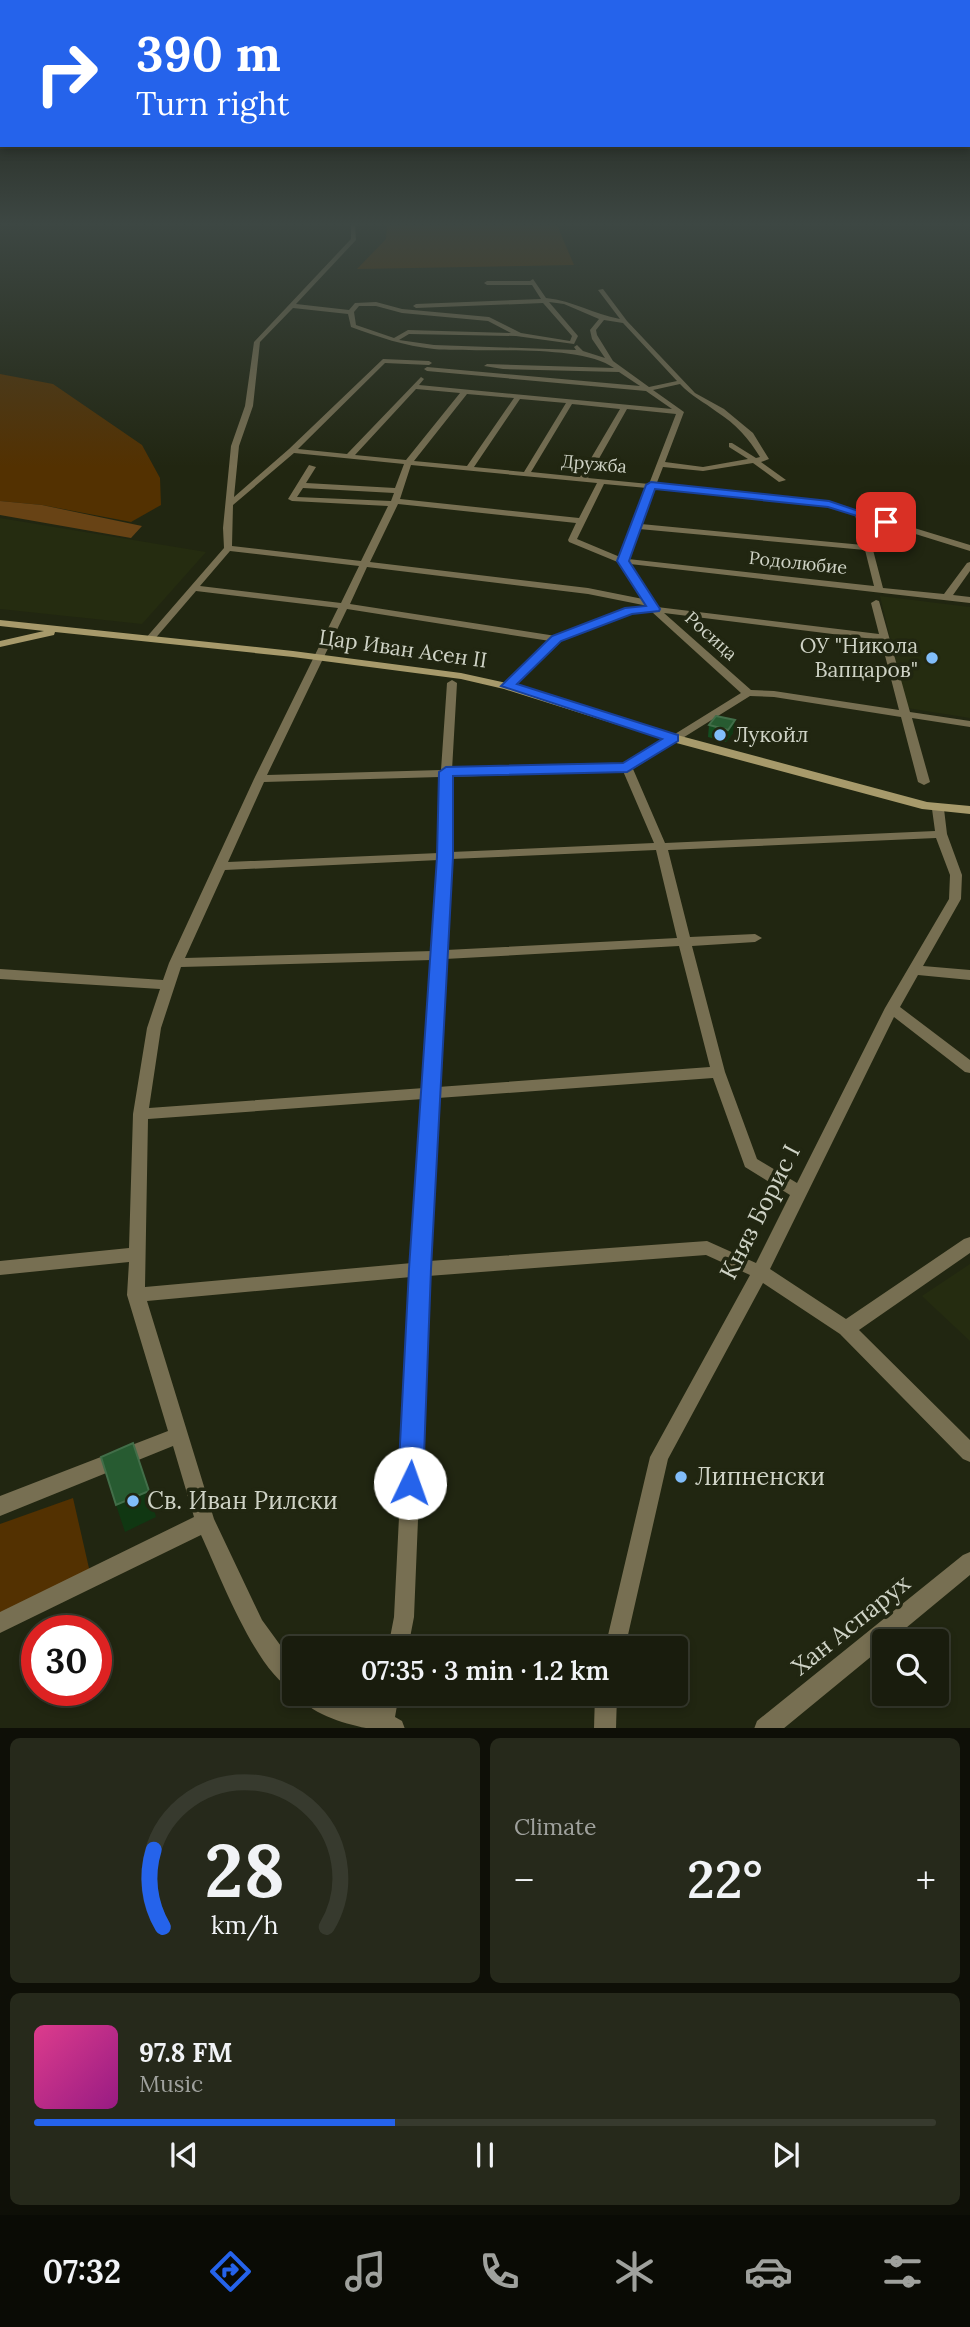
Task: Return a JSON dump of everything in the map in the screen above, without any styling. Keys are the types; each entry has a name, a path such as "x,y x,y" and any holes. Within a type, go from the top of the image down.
{"street":[{"path":"150,639 228,548 227,528 232,503 235,446 249,406 257,342 293,306 351,312"},
{"path":"351,312 357,306"},
{"path":"380,306 489,319 520,335"},
{"path":"390,307 420,306"},
{"path":"550,306 575,336 572,343"},
{"path":"575,306 625,322"},
{"path":"613,306 681,383 750,435 765,455 765,459 755,462 703,469 660,464"},
{"path":"351,312 354,326 394,341 434,346 581,352 610,362 680,412"},
{"path":"610,362 606,352 594,340 593,330 607,318 620,314"},
{"path":"394,341 408,332 520,335 572,343 581,352"},
{"path":"351,456 417,387 434,346"},
{"path":"232,503 292,451 383,360 647,389 681,383"},
{"path":"428,365 526,369 578,366 622,371"},
{"path":"417,387 680,412"},
{"path":"282,1667 255,1627 205,1522 136,1295 141,1114 154,1028 176,963 260,779 396,499 408,463 465,392"},
{"path":"468,468 518,397"},
{"path":"526,474 570,402"},
{"path":"583,479 624,408"},
{"path":"623,561 680,412"},
{"path":"732,445 782,480"},
{"name":"Дружба","path":"292,451 829,504 970,548"},
{"path":"312,467 292,499 396,499"},
{"path":"299,485 580,521 601,481"},
{"path":"859,513 879,588"},
{"name":"Родолюбие","path":"580,521 572,540 623,561 970,600"},
{"path":"635,526 870,548"},
{"path":"228,548 588,592 652,606 884,637"},
{"name":"Росица","path":"623,561 652,606 748,693"},
{"path":"947,597 970,565"},
{"path":"195,587 346,606 557,639"},
{"path":"876,603 924,782"},
{"path":"508,686 557,639 630,610 652,606"},
{"name":"Цар Иван Асен II","path":"0,614 85,625 150,639"},
{"name":"Цар Иван Асен II","path":"0,623 461,676 508,686 673,738 938,809 970,810"},
{"path":"0,644 85,625"},
{"path":"400,1636 404,1617 452,682"},
{"path":"260,779 627,768 748,693 774,694 970,724"},
{"path":"627,768 660,844 718,1072 751,1163 800,1193"},
{"name":"Княз Борис I","path":"617,1636 659,1457 760,1272 892,1008 955,899 956,875 941,834 938,809"},
{"path":"220,866 445,857 660,844 941,834"},
{"path":"176,963 438,955 755,938"},
{"path":"916,970 970,975"},
{"path":"0,974 168,985"},
{"path":"892,1008 970,1068"},
{"path":"141,1114 718,1072"},
{"path":"846,1329 970,1244"},
{"path":"136,1295 420,1269 707,1248 760,1272 846,1329 970,1453"},
{"path":"0,1268 136,1255"},
{"path":"0,1506 178,1435"},
{"path":"0,1623 205,1522"},
{"name":"Хан Аспарух","path":"765,1728 970,1562"},
{"path":"332,1706 388,1724 388,1706"},
{"path":"605,1728 606,1706"}],"shaded area":[{"path":"0,374 53,384 142,445 160,478 161,505 131,522 42,505 0,501"},
{"path":"0,501 42,505 142,526 131,538 0,515"},
{"path":"0,518 206,552 142,624 0,609"},
{"name":"ОУ \"Никола Вапцаров\"","path":"880,596 970,607 970,718 907,708"},
{"path":"970,1264 970,1341 922,1296"},
{"path":"73,1498 91,1577 0,1616 0,1524"}],"building":[{"path":"716,716 735,720 728,730 709,725"},
{"path":"133,1443 149,1491 116,1505 101,1457"}],"place":[{"name":"ОУ \"Никола Вапцаров\"","path":"932,658"},
{"name":"Лукойл","path":"720,735"},
{"name":"Липненски","path":"681,1477"},
{"name":"Св. Иван Рилски","path":"133,1501"}],"route":[{"path":"410,1483 445,857 446,772 627,768 673,738 508,686 557,639 630,610 654,609 623,561 651,485 829,504 886,522"}]}
